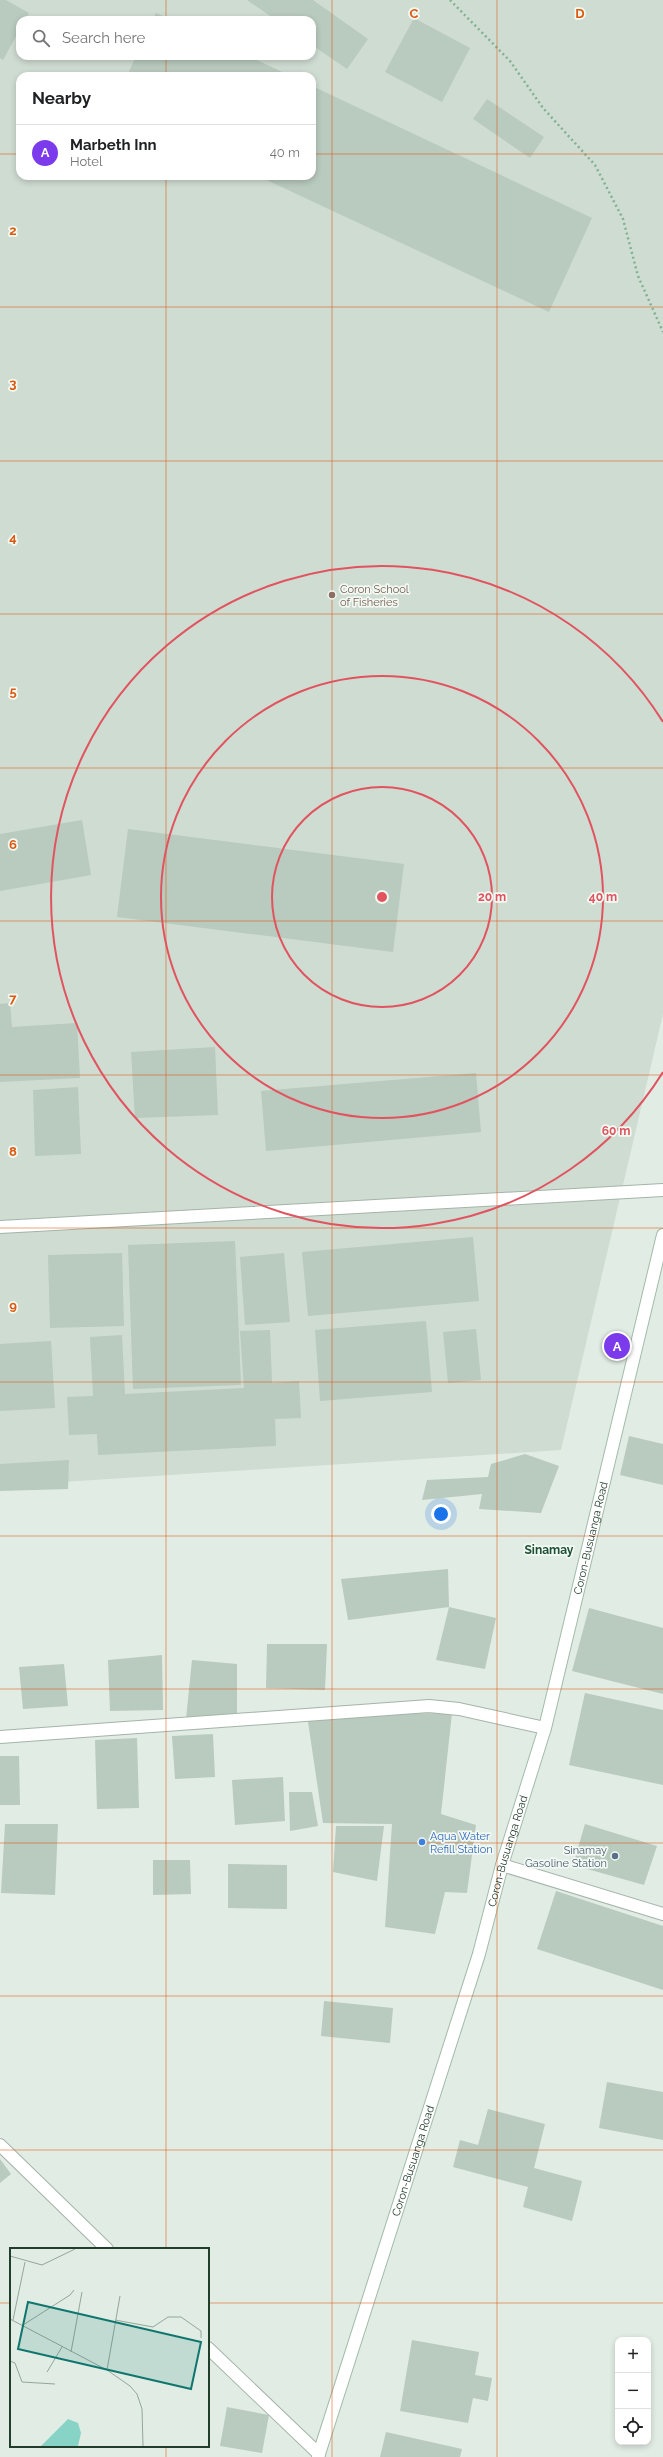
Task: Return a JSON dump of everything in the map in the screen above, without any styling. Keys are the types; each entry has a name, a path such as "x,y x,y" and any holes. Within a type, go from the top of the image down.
{"main road":[{"path":"0,1227 663,1190"},
{"name":"Coron-Busuanga Road","path":"319,2456 479,1954 502,1865 545,1728 663,1235"},
{"path":"0,1737 429,1706 459,1708 545,1728"},
{"path":"502,1865 663,1914"},
{"path":"0,2145 106,2248"},
{"path":"209,2349 319,2456"}],"path":[{"path":"450,0 510,61 543,108 595,166 623,219 638,276 663,332"}],"shaded area":[{"name":"Coron School of Fisheries","path":"0,0 663,0 663,1014 561,1450 0,1486"}],"building":[{"path":"0,0 6,0 29,13 27,16 16,16 16,36 3,60 0,58"},
{"path":"247,0 313,0 368,39 347,69 316,48 316,16 270,16"},
{"path":"156,13 163,16 154,16"},
{"path":"414,18 470,48 442,102 385,72"},
{"path":"134,60 257,60 282,72 129,72"},
{"path":"316,88 592,218 549,312 267,180 316,180"},
{"path":"487,99 544,137 530,158 473,119"},
{"path":"82,820 91,875 0,891 0,834"},
{"path":"128,829 404,864 393,952 117,917"},
{"path":"10,1003 12,1027 77,1023 80,1078 0,1082 0,1004"},
{"path":"215,1047 218,1115 135,1118 131,1052"},
{"path":"476,1073 481,1132 266,1151 261,1091"},
{"path":"78,1087 81,1154 35,1156 33,1090"},
{"path":"473,1237 479,1301 308,1316 302,1252"},
{"path":"235,1241 241,1385 133,1389 128,1245"},
{"path":"122,1253 124,1326 50,1328 48,1255"},
{"path":"284,1253 290,1322 245,1325 240,1257"},
{"path":"426,1321 432,1392 320,1401 315,1330"},
{"path":"476,1329 481,1380 448,1383 443,1332"},
{"path":"270,1330 272,1383 299,1381 301,1418 275,1419 276,1446 98,1455 97,1434 69,1435 67,1397 93,1396 90,1337 122,1335 125,1394 244,1388 240,1331"},
{"path":"51,1341 55,1408 0,1411 0,1344"},
{"path":"629,1436 663,1444 663,1485 620,1475"},
{"path":"525,1454 559,1466 541,1513 479,1509 482,1494 422,1500 427,1480 488,1477 491,1464"},
{"path":"69,1460 68,1489 0,1491 0,1464"},
{"path":"448,1569 449,1607 348,1620 341,1579"},
{"path":"449,1607 496,1618 485,1669 436,1660"},
{"path":"589,1608 663,1628 663,1694 572,1671"},
{"path":"267,1644 327,1644 325,1690 266,1688"},
{"path":"162,1655 163,1710 110,1711 108,1660"},
{"path":"192,1660 237,1664 237,1717 186,1719"},
{"path":"64,1664 68,1706 23,1709 19,1667"},
{"path":"585,1693 663,1710 663,1785 569,1765"},
{"path":"452,1713 441,1814 476,1825 467,1893 445,1892 435,1934 385,1927 392,1824 323,1823 307,1715"},
{"path":"213,1734 215,1777 175,1779 172,1736"},
{"path":"137,1738 139,1808 97,1809 95,1740"},
{"path":"0,1756 19,1756 20,1805 0,1805"},
{"path":"283,1777 285,1821 235,1825 232,1780"},
{"path":"289,1792 312,1792 318,1826 290,1831"},
{"path":"5,1824 58,1824 55,1895 1,1893"},
{"name":"Sinamay Gasoline Station","path":"585,1824 657,1846 644,1885 573,1865"},
{"path":"336,1826 384,1826 377,1881 333,1872"},
{"path":"153,1860 190,1860 191,1894 153,1895"},
{"path":"228,1864 287,1865 287,1909 228,1908"},
{"path":"556,1891 663,1926 663,1990 537,1949"},
{"path":"324,2001 393,2008 390,2043 321,2036"},
{"path":"607,2082 663,2092 663,2140 599,2128"},
{"path":"488,2109 545,2124 534,2168 582,2181 572,2221 523,2207 528,2187 453,2167 460,2140 478,2145"},
{"path":"0,2159 11,2174 0,2183"},
{"path":"412,2340 479,2352 475,2375 492,2378 488,2401 473,2398 468,2423 400,2411"},
{"path":"227,2407 269,2415 262,2453 220,2446"},
{"path":"386,2432 462,2449 460,2457 380,2457"}],"place":[{"name":"Coron School of Fisheries","path":"332,595"},
{"name":"Marbeth Inn","path":"617,1346"},
{"name":"Aqua Water Refill Station","path":"422,1842"},
{"name":"Sinamay Gasoline Station","path":"615,1856"}],"district":[{"name":"Sinamay","path":"549,1550"}]}
